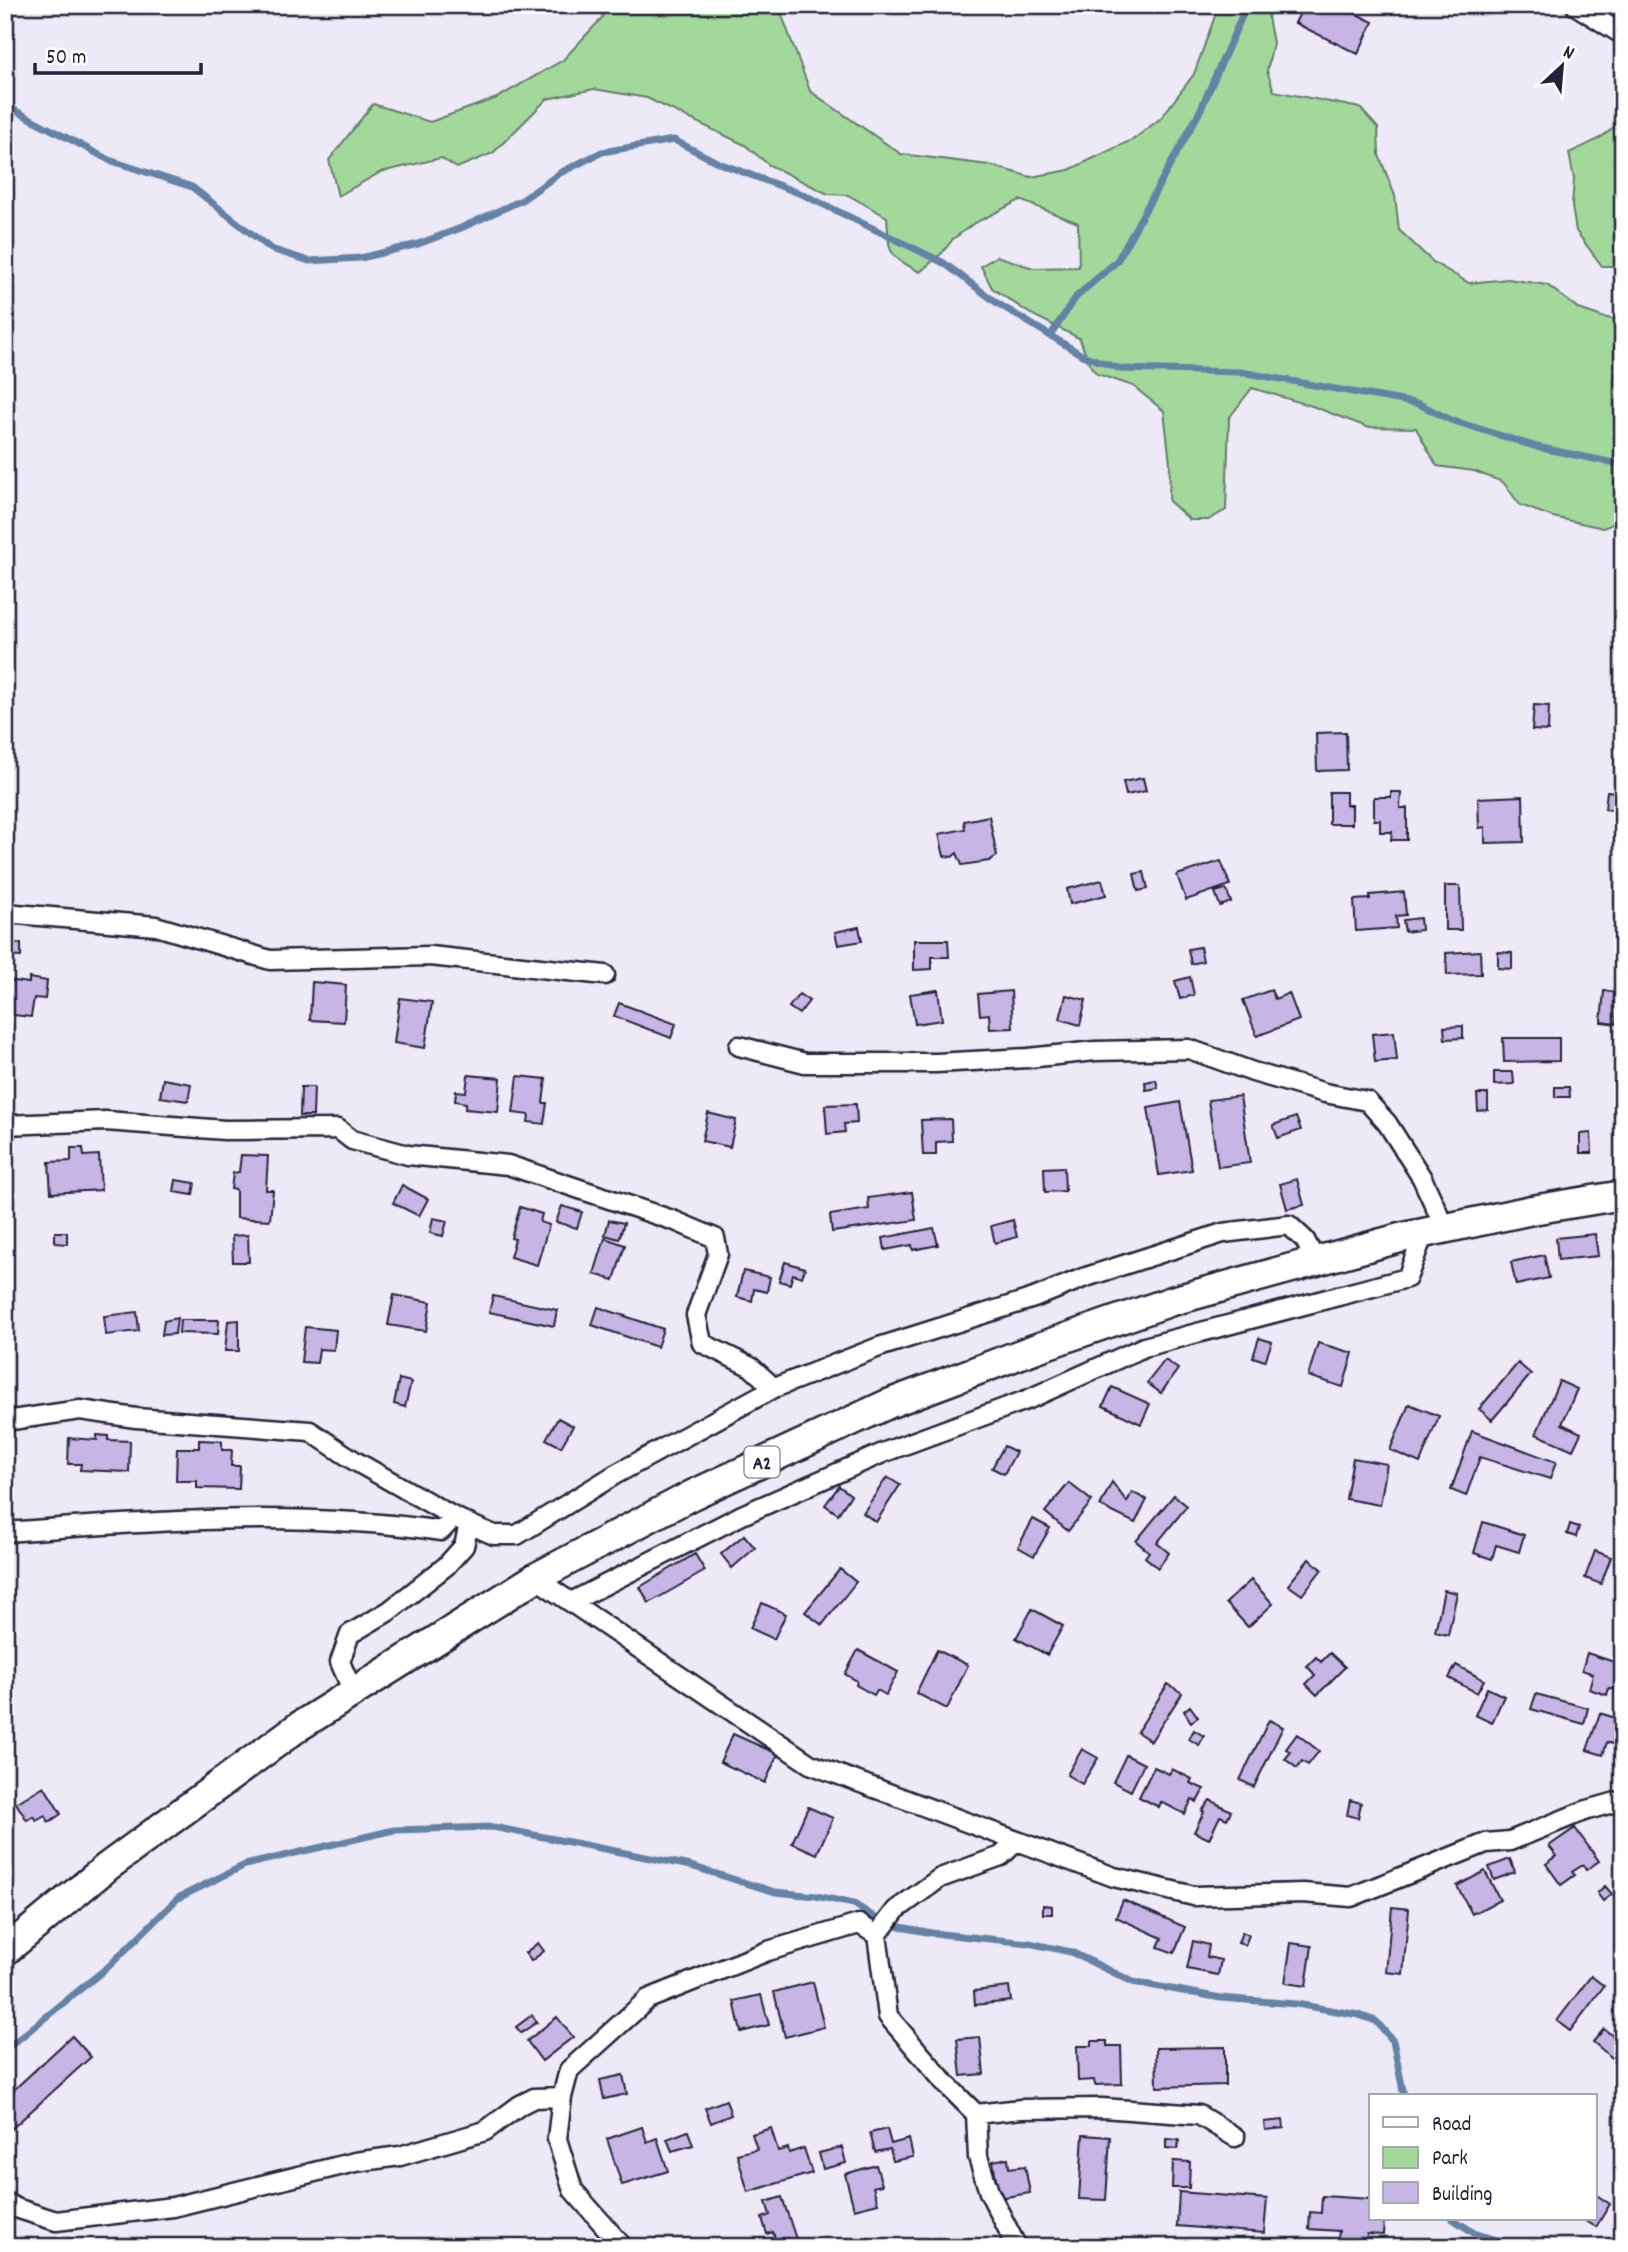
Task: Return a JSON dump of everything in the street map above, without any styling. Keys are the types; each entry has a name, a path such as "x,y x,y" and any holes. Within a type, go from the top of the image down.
{"main road":[{"name":"A2","path":"5,1951 107,1867 298,1727 535,1578 692,1495 888,1404 1172,1301 1434,1231 1532,1210 1623,1195"}],"street":[{"path":"1575,5 1623,35"},
{"path":"5,913 156,926 270,960 430,956 605,975"},
{"path":"571,1602 742,1515 885,1452 1029,1399 1144,1347 1407,1278 1434,1231 1415,1167 1387,1123 1367,1101 1325,1093 1253,1072 1189,1049 1095,1051 936,1063 805,1063 739,1046"},
{"path":"5,1125 106,1121 225,1130 338,1129 352,1140 408,1155 508,1165 662,1217 715,1238 718,1254 696,1315 702,1343 751,1367 775,1388"},
{"path":"5,1421 80,1410 136,1418 310,1431 355,1461 461,1521 494,1535 517,1535 615,1474 775,1388 879,1347 1034,1298 1083,1278 1223,1233 1289,1225 1305,1240 1316,1262"},
{"path":"5,1532 185,1519 380,1522 441,1531 461,1521"},
{"path":"353,1692 340,1662 350,1634 388,1611 446,1566 464,1546 461,1521"},
{"path":"535,1578 810,1764 1114,1877 1194,1896 1303,1893 1351,1898 1486,1843 1510,1841 1584,1811 1623,1800"},
{"path":"1016,1842 1001,1856 940,1878 896,1910 877,1934 888,2016 946,2084 976,2114 978,2157 989,2192 1017,2247"},
{"path":"623,2247 573,2190 557,2139 562,2097 569,2070 648,1999 768,1951 859,1924 877,1934"},
{"path":"5,2202 56,2221 173,2207 355,2162 400,2155 485,2131 534,2098 562,2097"},
{"path":"976,2114 1021,2109 1102,2108 1199,2115 1235,2137"}],"green space":[{"path":"608,5 763,5 780,10 810,91 901,154 989,165 1031,177 1069,170 1134,139 1161,118 1194,74 1219,5 1273,5 1268,17 1273,43 1267,71 1274,91 1360,108 1378,128 1379,155 1395,196 1399,230 1433,262 1469,283 1508,279 1547,285 1579,309 1623,321 1623,520 1603,528 1553,517 1520,505 1503,482 1474,471 1437,466 1416,428 1367,427 1312,406 1252,388 1229,418 1226,510 1208,520 1190,520 1169,501 1170,463 1164,411 1133,386 1097,374 1091,367 1079,338 1029,313 992,288 981,266 997,256 1033,268 1079,267 1078,223 1020,200 973,224 953,239 942,253 920,272 900,261 891,252 887,217 848,195 828,194 769,165 745,145 647,98 594,89 547,99 493,153 457,168 441,158 381,172 338,196 329,160 373,104 430,122 497,98 563,60 601,19"},
{"path":"1623,115 1623,266 1602,266 1576,231 1572,206 1574,179 1569,153 1606,133"}],"building":[{"path":"1304,5 1338,5 1373,22 1358,54 1295,23"},
{"path":"1534,705 1549,706 1548,731 1532,730"},
{"path":"1346,732 1347,770 1317,771 1316,733"},
{"path":"1143,778 1146,791 1126,795 1123,782"},
{"path":"1607,791 1623,793 1623,811 1605,809"},
{"path":"1329,792 1346,792 1346,805 1352,805 1352,824 1329,824"},
{"path":"1391,792 1401,792 1400,808 1407,808 1407,840 1391,840 1392,832 1380,832 1380,820 1374,820 1374,797 1391,797"},
{"path":"1523,796 1524,842 1485,843 1485,827 1479,828 1478,798"},
{"path":"989,816 997,856 989,861 962,865 957,853 952,857 944,856 939,834 965,829 964,821"},
{"path":"1221,861 1230,885 1186,900 1177,875"},
{"path":"1144,872 1148,889 1138,891 1134,874"},
{"path":"1102,880 1106,895 1070,904 1067,889"},
{"path":"1445,886 1460,886 1461,930 1445,930"},
{"path":"1226,889 1231,902 1220,906 1215,892"},
{"path":"1404,892 1406,915 1396,916 1397,928 1356,931 1354,900 1370,899 1370,895"},
{"path":"1420,918 1421,930 1405,932 1403,920"},
{"path":"859,927 862,941 838,945 835,932"},
{"path":"914,940 948,940 949,957 932,957 932,969 914,970"},
{"path":"5,943 21,944 21,957 5,956"},
{"path":"1200,947 1203,961 1191,964 1188,949"},
{"path":"1480,951 1481,974 1447,975 1446,953"},
{"path":"1498,952 1512,953 1512,969 1498,968"},
{"path":"1190,977 1194,995 1180,999 1175,981"},
{"path":"29,978 47,981 45,999 34,998 31,1017 5,1014 7,980 29,983"},
{"path":"312,982 346,985 344,1022 310,1020"},
{"path":"938,990 942,1020 915,1024 910,994"},
{"path":"1271,990 1275,999 1289,993 1299,1020 1257,1036 1243,1000"},
{"path":"1011,991 1013,1028 990,1029 989,1014 980,1015 978,994"},
{"path":"1604,991 1620,993 1616,1024 1601,1022"},
{"path":"799,994 809,1001 799,1014 789,1007"},
{"path":"1066,995 1086,1000 1080,1025 1060,1019"},
{"path":"400,998 432,1002 425,1048 394,1043"},
{"path":"619,1003 676,1024 671,1038 614,1016"},
{"path":"1463,1026 1463,1038 1445,1039 1444,1027"},
{"path":"1394,1032 1397,1060 1375,1062 1372,1034"},
{"path":"1503,1038 1559,1038 1559,1061 1504,1062"},
{"path":"1494,1072 1513,1072 1514,1084 1494,1085"},
{"path":"468,1075 501,1078 498,1112 465,1109 466,1103 455,1101 456,1091 466,1092"},
{"path":"518,1076 546,1079 544,1124 528,1122 529,1115 513,1113"},
{"path":"163,1079 191,1084 188,1101 160,1097"},
{"path":"1156,1080 1158,1088 1146,1090 1145,1082"},
{"path":"301,1087 314,1087 313,1116 300,1116"},
{"path":"1555,1087 1569,1087 1570,1097 1555,1097"},
{"path":"1477,1094 1488,1094 1488,1110 1478,1111"},
{"path":"1240,1096 1250,1163 1218,1167 1208,1100"},
{"path":"1180,1102 1192,1170 1159,1175 1148,1108"},
{"path":"856,1104 857,1123 844,1124 845,1132 827,1134 825,1105"},
{"path":"708,1113 736,1120 730,1147 702,1141"},
{"path":"1296,1117 1301,1130 1278,1138 1273,1125"},
{"path":"951,1119 952,1141 936,1142 936,1155 923,1155 921,1120"},
{"path":"1591,1133 1592,1153 1580,1153 1580,1134"},
{"path":"71,1148 83,1148 84,1156 99,1155 101,1190 51,1193 49,1162 71,1161"},
{"path":"241,1155 268,1156 266,1190 273,1190 270,1220 236,1218 236,1190 231,1189 233,1173 239,1172"},
{"path":"1064,1167 1065,1191 1045,1192 1044,1168"},
{"path":"1297,1179 1304,1205 1287,1209 1280,1184"},
{"path":"176,1180 195,1183 193,1195 174,1192"},
{"path":"402,1185 428,1199 419,1216 393,1203"},
{"path":"912,1192 916,1220 832,1232 830,1215 869,1209 868,1198"},
{"path":"562,1206 582,1212 577,1228 556,1222"},
{"path":"520,1207 542,1214 540,1222 549,1225 537,1265 510,1257 515,1239 511,1238"},
{"path":"433,1218 447,1221 443,1236 430,1233"},
{"path":"609,1220 624,1223 619,1239 605,1235"},
{"path":"1013,1220 1017,1237 995,1243 991,1226"},
{"path":"934,1228 938,1245 913,1250 912,1245 885,1250 883,1238"},
{"path":"55,1232 67,1232 67,1244 55,1243"},
{"path":"1595,1234 1598,1256 1558,1260 1556,1238"},
{"path":"248,1235 249,1262 233,1262 232,1236"},
{"path":"605,1238 625,1245 614,1280 594,1274"},
{"path":"1544,1255 1549,1278 1516,1285 1511,1262"},
{"path":"785,1262 805,1268 802,1277 793,1274 790,1284 779,1281"},
{"path":"743,1271 770,1277 767,1292 754,1289 752,1301 737,1297"},
{"path":"394,1295 431,1302 426,1331 388,1325"},
{"path":"493,1296 557,1310 554,1326 489,1312"},
{"path":"598,1307 663,1329 657,1347 592,1325"},
{"path":"137,1312 139,1331 106,1335 104,1316"},
{"path":"177,1318 175,1334 162,1335 164,1321"},
{"path":"180,1320 219,1320 218,1334 179,1333"},
{"path":"239,1320 239,1351 225,1351 228,1321"},
{"path":"305,1327 336,1330 334,1350 319,1349 317,1363 301,1362"},
{"path":"1259,1338 1272,1342 1265,1361 1253,1357"},
{"path":"1318,1343 1353,1353 1343,1387 1308,1376"},
{"path":"1165,1360 1178,1369 1161,1393 1147,1383"},
{"path":"1518,1363 1531,1374 1492,1420 1479,1409"},
{"path":"399,1379 411,1382 405,1407 394,1404"},
{"path":"1559,1381 1577,1389 1562,1424 1581,1433 1573,1450 1536,1434"},
{"path":"1112,1387 1150,1404 1141,1424 1103,1406"},
{"path":"1409,1404 1439,1416 1420,1463 1390,1450"},
{"path":"558,1418 573,1426 561,1447 546,1439"},
{"path":"1472,1431 1556,1462 1550,1479 1480,1457 1466,1496 1451,1490"},
{"path":"97,1435 108,1436 108,1440 130,1441 129,1472 80,1470 81,1464 68,1464 69,1438 97,1440"},
{"path":"199,1440 222,1441 222,1450 232,1450 231,1466 240,1466 239,1489 197,1488 197,1481 176,1481 177,1448 199,1448"},
{"path":"1004,1446 1016,1452 1004,1474 992,1468"},
{"path":"1353,1458 1387,1464 1380,1505 1346,1499"},
{"path":"887,1477 900,1485 876,1522 863,1513"},
{"path":"5,1479 8,1479 10,1508 5,1508"},
{"path":"1112,1482 1127,1502 1132,1492 1147,1500 1135,1523 1100,1506"},
{"path":"1069,1483 1092,1501 1068,1531 1045,1512"},
{"path":"839,1486 851,1495 838,1514 825,1505"},
{"path":"1174,1495 1187,1506 1157,1543 1169,1553 1158,1568 1145,1557 1149,1552 1136,1541"},
{"path":"1033,1519 1050,1528 1034,1556 1018,1547"},
{"path":"1483,1522 1524,1535 1519,1552 1496,1545 1492,1559 1474,1553"},
{"path":"1570,1524 1579,1527 1576,1537 1567,1534"},
{"path":"744,1535 755,1548 732,1568 721,1554"},
{"path":"1595,1551 1611,1557 1601,1584 1585,1578"},
{"path":"695,1554 705,1571 649,1603 640,1587"},
{"path":"1309,1559 1322,1569 1302,1595 1288,1585"},
{"path":"840,1569 856,1582 822,1625 805,1612"},
{"path":"1251,1580 1273,1604 1248,1627 1226,1603"},
{"path":"1444,1590 1457,1593 1448,1635 1435,1632"},
{"path":"762,1603 786,1614 774,1639 750,1628"},
{"path":"1032,1609 1063,1626 1047,1655 1016,1638"},
{"path":"858,1650 898,1672 886,1695 877,1690 874,1695 856,1685 857,1681 845,1674"},
{"path":"937,1650 968,1665 947,1709 916,1693"},
{"path":"1330,1653 1345,1667 1317,1695 1306,1684 1315,1675 1307,1666 1316,1657 1321,1662"},
{"path":"1587,1653 1617,1663 1619,1655 1623,1657 1623,1692 1609,1688 1607,1695 1589,1689 1593,1674 1582,1670"},
{"path":"1456,1665 1484,1680 1477,1693 1449,1678"},
{"path":"1168,1684 1182,1693 1151,1741 1137,1732"},
{"path":"1487,1688 1504,1696 1492,1723 1475,1715"},
{"path":"1536,1694 1588,1708 1584,1724 1531,1709"},
{"path":"1190,1706 1198,1717 1191,1722 1184,1711"},
{"path":"1600,1713 1618,1719 1614,1732 1619,1734 1615,1745 1607,1742 1603,1755 1587,1750"},
{"path":"1269,1720 1283,1727 1254,1787 1240,1780"},
{"path":"1194,1730 1204,1736 1199,1745 1189,1739"},
{"path":"733,1734 778,1754 765,1783 720,1762"},
{"path":"1297,1734 1319,1751 1308,1765 1302,1761 1297,1768 1285,1759 1291,1752 1286,1749"},
{"path":"1082,1749 1098,1758 1082,1784 1067,1775"},
{"path":"1126,1755 1144,1764 1131,1791 1113,1782"},
{"path":"1154,1767 1169,1774 1172,1769 1192,1779 1190,1783 1204,1789 1197,1802 1192,1799 1185,1814 1161,1802 1159,1807 1139,1797"},
{"path":"44,1786 61,1814 49,1822 45,1815 36,1820 33,1816 27,1820 16,1803"},
{"path":"1210,1800 1231,1811 1227,1819 1220,1816 1209,1839 1194,1832 1204,1812 1202,1811"},
{"path":"1350,1800 1361,1803 1358,1818 1347,1815"},
{"path":"808,1807 833,1818 817,1854 792,1843"},
{"path":"1575,1828 1599,1861 1586,1870 1583,1865 1572,1872 1575,1875 1561,1885 1546,1864 1557,1856 1549,1846"},
{"path":"1510,1859 1515,1872 1494,1880 1489,1867"},
{"path":"1485,1871 1500,1900 1472,1914 1457,1886"},
{"path":"1605,1886 1612,1894 1603,1901 1597,1893"},
{"path":"1123,1900 1185,1927 1174,1953 1158,1947 1162,1938 1116,1917"},
{"path":"1043,1905 1052,1906 1052,1914 1043,1914"},
{"path":"1392,1907 1409,1909 1403,1974 1386,1972"},
{"path":"1242,1932 1249,1935 1245,1945 1238,1943"},
{"path":"1193,1941 1209,1945 1207,1957 1221,1960 1218,1975 1187,1969"},
{"path":"538,1943 544,1951 531,1961 525,1953"},
{"path":"1291,1943 1312,1946 1306,1986 1285,1983"},
{"path":"1591,1976 1604,1986 1570,2031 1557,2021"},
{"path":"813,1982 824,2027 785,2037 774,1992"},
{"path":"1009,1987 1011,2001 975,2005 974,1991"},
{"path":"761,1995 769,2025 741,2032 734,2001"},
{"path":"532,2015 537,2022 521,2033 516,2027"},
{"path":"557,2017 573,2037 542,2061 527,2041"},
{"path":"1604,2029 1623,2044 1623,2067 1593,2042"},
{"path":"72,2036 91,2057 9,2131 5,2127 5,2098"},
{"path":"980,2037 984,2074 961,2076 957,2039"},
{"path":"1092,2041 1107,2041 1107,2046 1121,2046 1122,2084 1095,2085 1094,2080 1078,2081 1077,2046 1092,2046"},
{"path":"1225,2047 1225,2085 1157,2087 1156,2048"},
{"path":"623,2075 627,2094 604,2099 600,2080"},
{"path":"726,2100 731,2115 711,2123 705,2108"},
{"path":"1283,2120 1284,2128 1265,2130 1264,2122"},
{"path":"642,2127 647,2142 657,2138 668,2171 622,2185 607,2139"},
{"path":"771,2128 778,2151 788,2148 789,2153 804,2148 812,2173 748,2192 737,2154 757,2149 752,2134"},
{"path":"887,2129 891,2144 909,2139 913,2157 893,2161 890,2149 875,2152 870,2133"},
{"path":"688,2131 693,2145 672,2151 667,2139"},
{"path":"1083,2135 1110,2137 1106,2200 1079,2199"},
{"path":"1166,2139 1179,2140 1178,2149 1166,2148"},
{"path":"842,2147 846,2163 823,2169 819,2153"},
{"path":"1008,2158 1009,2168 1025,2166 1030,2193 999,2198 993,2161"},
{"path":"1173,2161 1190,2162 1189,2188 1172,2188"},
{"path":"876,2165 882,2185 873,2187 878,2203 854,2209 845,2174"},
{"path":"1179,2192 1267,2199 1264,2233 1177,2226"},
{"path":"1596,2195 1610,2204 1596,2227 1584,2220 1596,2220"},
{"path":"1322,2196 1369,2199 1369,2220 1384,2220 1383,2235 1367,2234 1366,2241 1338,2239 1339,2231 1309,2229 1310,2212 1321,2213"},
{"path":"782,2197 796,2239 777,2245 773,2232 767,2234 762,2218 770,2215 766,2202"}],"waterway":[{"path":"1050,336 1076,297 1117,261 1199,113 1247,5"},
{"path":"5,105 109,160 192,187 271,249 309,261 361,258 418,244 522,200 560,173 602,152 674,140 719,163 804,195 944,263 997,303 1082,355 1121,369 1241,372 1419,404 1451,420 1537,447 1623,465"},
{"path":"5,2050 109,1966 178,1898 245,1865 394,1830 493,1827 691,1866 775,1892 816,1896 854,1904 885,1924 932,1933 1029,1943 1071,1952 1133,1982 1221,1998 1296,2004 1359,2015 1376,2021 1393,2041 1404,2094"},
{"path":"1454,2220 1474,2233 1521,2247"}]}
